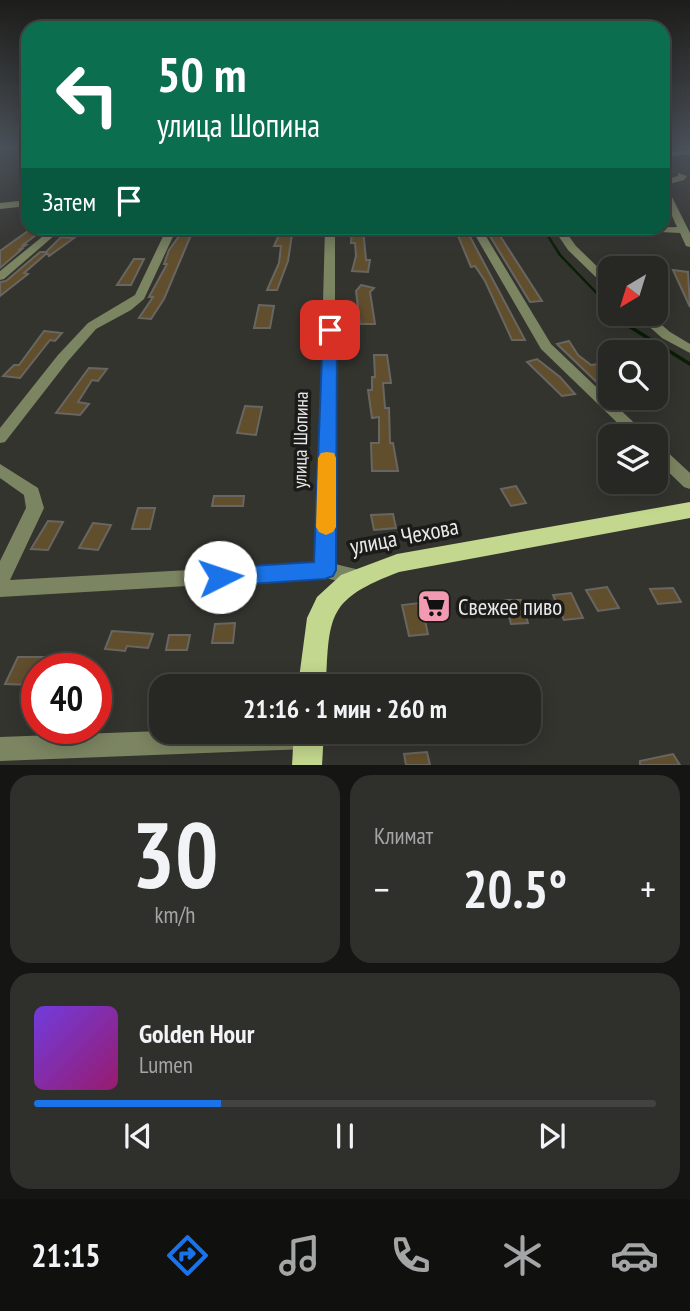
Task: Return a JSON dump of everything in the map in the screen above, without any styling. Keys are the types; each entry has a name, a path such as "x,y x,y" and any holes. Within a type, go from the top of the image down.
{"main road":[{"name":"улица Чехова","path":"357,577 397,563 690,510"},
{"path":"313,674 315,632 321,608 335,592 357,577"}],"street":[{"path":"670,202 690,244"},
{"path":"0,206 21,204"},
{"path":"670,229 682,230"},
{"path":"0,277 50,235"},
{"path":"0,438 92,326 140,297 169,235"},
{"name":"улица Шопина","path":"325,570 330,235"},
{"path":"480,235 546,346 627,424"},
{"path":"563,235 598,273"},
{"path":"655,326 690,349"},
{"path":"668,462 690,482"},
{"path":"0,470 32,492 35,508 0,581"},
{"name":"улица Чехова","path":"0,589 325,570 357,577"},
{"path":"9,755 308,745"}],"building":[{"path":"22,235 36,235 0,268 0,251"},
{"path":"180,235 191,235 164,299 151,319 139,318 153,297 149,297 167,264 164,264 169,250"},
{"path":"279,235 292,235 288,261 277,290 267,290 279,263 281,246 274,246"},
{"path":"352,235 364,235 366,260 370,260 368,272 352,271 356,256 355,243 351,243"},
{"path":"458,235 469,235 525,340 512,340 485,281 475,266 471,267"},
{"path":"489,235 500,235 542,301 530,302"},
{"path":"61,237 74,238 49,256 47,253 24,273 28,274 0,296 0,282 6,281 40,252 46,252"},
{"path":"134,259 144,259 131,285 117,285"},
{"path":"673,270 688,272 690,307"},
{"path":"361,285 374,288 370,292 375,324 360,324 356,291"},
{"path":"259,305 274,306 270,328 254,328"},
{"path":"44,331 62,333 55,341 50,340 20,378 3,376 14,365 19,365"},
{"path":"569,341 578,355 591,365 598,364 598,383 557,344"},
{"path":"374,355 387,355 391,383 383,383 385,408 389,408 390,443 393,443 398,471 372,471 371,443 379,443 379,417 372,418 368,390 372,390 372,377 375,377"},
{"path":"537,359 560,377 575,394 562,396 527,362"},
{"path":"89,368 107,369 98,381 92,380 78,402 89,404 80,415 56,413"},
{"path":"245,406 262,407 256,435 237,433"},
{"path":"516,486 526,503 511,506 501,489"},
{"path":"214,496 244,496 243,506 212,506"},
{"path":"138,508 155,508 150,529 132,529"},
{"path":"393,514 396,528 374,530 371,515"},
{"path":"48,521 63,522 48,550 31,549"},
{"path":"93,523 111,525 98,550 79,548"},
{"path":"607,587 619,608 598,611 586,590"},
{"path":"673,588 681,602 658,604 650,589"},
{"path":"571,593 583,618 564,620 553,595"},
{"path":"428,597 436,597 440,615 424,616 428,634 409,636 402,605 429,602"},
{"path":"505,600 521,600 528,623 511,624"},
{"path":"235,623 233,643 212,643 215,624"},
{"path":"112,631 153,634 148,648 127,646 125,651 105,649"},
{"path":"169,635 190,635 187,650 166,650"},
{"path":"18,657 21,657 21,685 5,684"},
{"path":"427,752 430,765 406,765 404,754"},
{"path":"673,754 680,765 640,765 640,761"}],"waterway":[{"path":"547,235 560,255 598,294"},
{"path":"629,326 690,364"}],"slow traffic":[{"path":"326,527 327,458"}],"place":[{"name":"Свежее пиво","path":"434,606"}],"route":[{"path":"220,577 325,570 330,330"}]}
